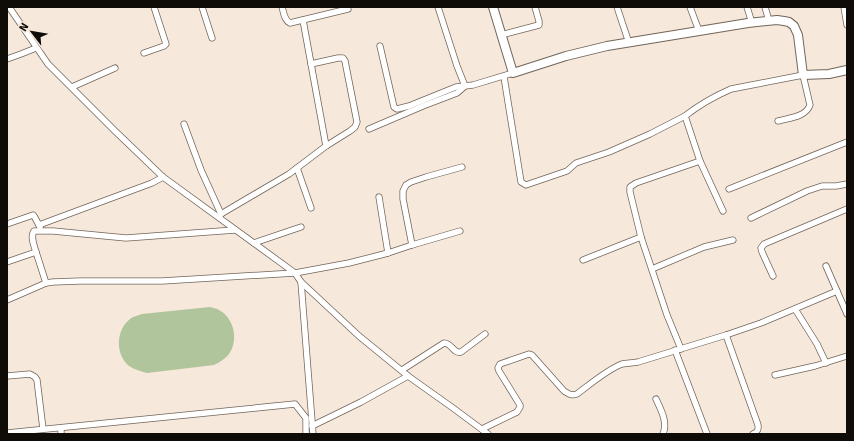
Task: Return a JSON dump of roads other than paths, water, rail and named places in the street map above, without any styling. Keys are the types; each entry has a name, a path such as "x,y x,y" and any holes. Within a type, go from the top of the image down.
{"street":[{"path":"9,7 48,64 163,178 220,216 235,230 295,273 301,282 359,336 408,376 488,434"},
{"path":"144,54 166,44 154,7"},
{"path":"202,7 212,38"},
{"path":"282,7 285,19 290,23 348,9"},
{"path":"438,7 465,86"},
{"path":"493,7 513,74"},
{"path":"501,36 538,25 539,21 535,7"},
{"path":"617,7 629,43"},
{"path":"690,7 698,31"},
{"path":"746,7 752,22"},
{"path":"765,7 769,21"},
{"path":"844,7 847,25"},
{"path":"303,20 326,146"},
{"path":"380,46 394,107 397,109 409,106 456,87 473,86 566,56 607,46 752,22 784,21 794,26 798,34 803,75 810,104 809,108 800,115 778,121"},
{"path":"7,59 36,48"},
{"path":"220,216 289,174 326,146 355,127 357,122 345,61 343,58 311,64"},
{"path":"72,87 115,68"},
{"path":"504,77 521,182 526,185 567,171 576,163 650,134 685,116 722,93 803,75 830,74 847,70"},
{"path":"370,129 422,106 457,93 465,86"},
{"path":"685,116 700,161 723,211"},
{"path":"184,124 220,216"},
{"path":"729,189 847,142"},
{"path":"700,161 636,182 630,187 630,192 641,237 707,434"},
{"path":"412,245 403,199 403,191 406,185 410,182 462,167"},
{"path":"297,168 311,208"},
{"path":"39,225 163,178"},
{"path":"751,218 807,191 822,186 847,184"},
{"path":"379,197 388,253"},
{"path":"773,276 762,252 761,248 764,244 847,209"},
{"path":"7,224 31,215 34,216 42,231"},
{"path":"254,243 301,227"},
{"path":"46,283 32,235 34,231 53,231 126,238 235,230"},
{"path":"7,300 46,283 80,281 162,281 295,273 349,263 460,231"},
{"path":"583,260 641,237"},
{"path":"652,269 704,248 733,240"},
{"path":"7,262 36,252"},
{"path":"826,266 847,314"},
{"path":"301,282 313,434"},
{"path":"482,429 517,412 520,408 520,405 499,371 498,368 500,364 529,354 532,355 564,391 573,396 616,366 638,362 726,335 761,323 837,291"},
{"path":"794,308 817,344 826,363"},
{"path":"402,370 444,343 447,343 458,353 485,334"},
{"path":"726,335 759,428 758,431 753,434"},
{"path":"775,375 826,363 847,356"},
{"path":"7,376 30,374 37,380 43,429"},
{"path":"312,426 361,402 408,376"},
{"path":"656,399 664,420 663,434"},
{"path":"7,433 43,429 61,431 295,404 306,418 306,434"}]}
